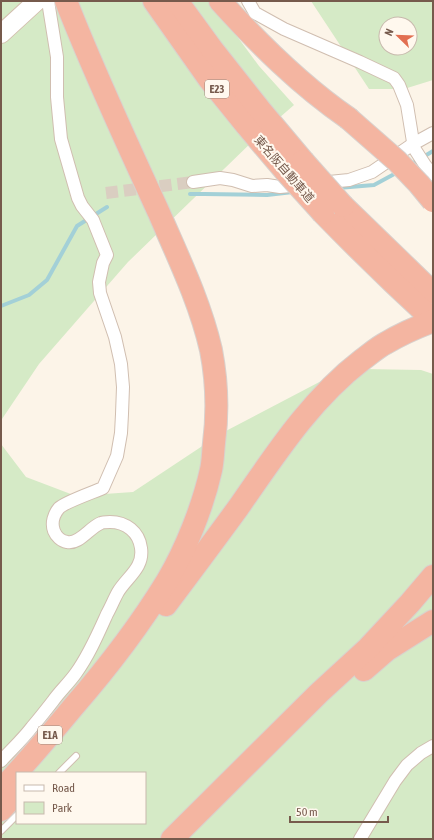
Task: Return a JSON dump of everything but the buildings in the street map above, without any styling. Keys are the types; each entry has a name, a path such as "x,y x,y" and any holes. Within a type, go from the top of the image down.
{"highway":[{"name":"E1A","path":"18,772 97,679 138,626 167,580 183,549 203,499 212,468 217,422 216,385 211,350 202,319 160,216 111,108 66,1"},
{"name":"東名阪自動車道","path":"154,1 209,79 247,126 343,206 433,293"},
{"name":"東名阪自動車道","path":"177,1 261,112 323,213 433,320"},
{"path":"220,1 284,68 348,118 397,162 419,184 433,201"},
{"path":"35,772 103,690 201,559 275,453 319,399 348,370 385,343 433,320"},
{"path":"172,839 319,693 368,648 433,576"},
{"path":"172,839 387,650 433,621"},
{"name":"E1A","path":"1,790 16,774"},
{"path":"1,810 16,793"}],"street":[{"path":"1,34 37,1"},
{"path":"1,761 32,728 76,673 94,643 117,593 139,565 142,556 140,541 137,535 129,527 120,523 101,523 81,538 70,542 62,540 54,531 53,519 60,507 103,488 117,456 122,414 123,387 121,364 115,337 100,293 99,282 103,264 107,255 93,220 82,206 78,198 61,139 56,97 57,57 48,1"},
{"path":"248,1 255,13 284,29 394,78 399,85 407,105 413,146 433,175"},
{"path":"193,182 220,178 233,180 252,186 267,185 280,187 349,180 372,172 433,133"},
{"path":"360,839 407,764 433,746"}],"lane":[{"path":"60,772 76,756"},
{"path":"1,831 16,816"}],"green space":[{"path":"1,1 211,1 259,66 294,105 256,138 128,262 39,364 2,419 1,434"},
{"path":"311,1 433,1 433,80 404,89 369,89"},
{"path":"364,369 421,370 433,374 433,839 1,839 1,444 26,477 76,496 133,492 222,433 327,378"}],"waterway":[{"path":"410,165 433,151"},
{"path":"338,188 374,185 398,172"},
{"path":"190,194 267,195 293,192"},
{"path":"1,306 29,295 47,280 77,226 107,207"}],"tunnel":[{"path":"106,193 193,182"}]}
